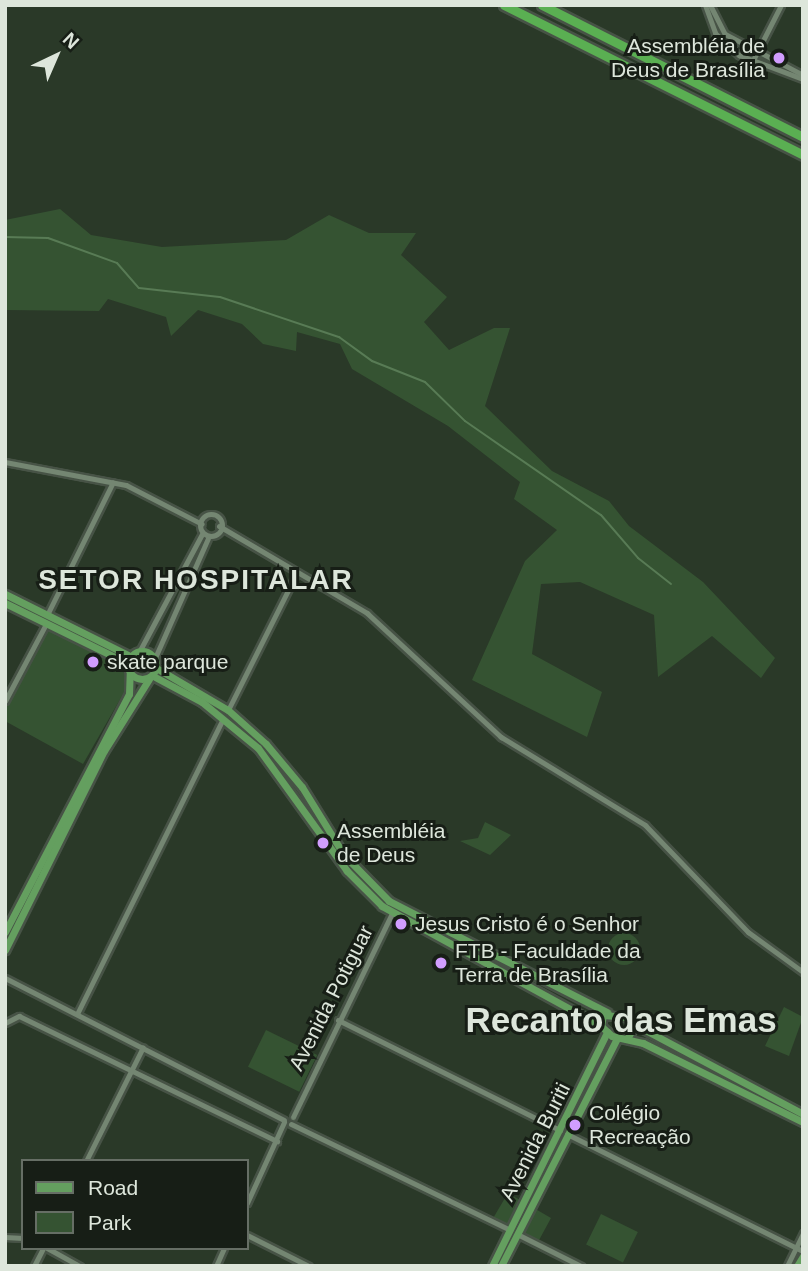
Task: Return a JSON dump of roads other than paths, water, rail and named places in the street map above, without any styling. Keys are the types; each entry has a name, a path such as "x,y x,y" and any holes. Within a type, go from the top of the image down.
{"highway":[{"path":"504,5 803,155"},
{"path":"542,5 803,137"}],"main road":[{"path":"5,594 37,614 126,658 130,671 129,694 5,932"},
{"path":"5,603 37,614"},
{"path":"126,658 139,652 154,660 158,668 226,714 277,756 289,768 320,824 392,913 494,964 632,1023 720,1077"},
{"path":"70,809 158,668"},
{"path":"130,671 200,696"},
{"path":"226,714 310,807"},
{"path":"270,761 277,756"},
{"path":"281,774 289,768"},
{"path":"5,950 62,825"},
{"path":"386,904 428,930"},
{"path":"494,964 617,1038 628,1037 720,1077 780,1107 803,1122"},
{"name":"Avenida Buriti","path":"564,1132 604,1029 607,1012"},
{"path":"628,1037 632,1023"},
{"name":"Avenida Buriti","path":"501,1266 506,1247 552,1155 617,1038"},
{"path":"780,1107 803,1115 803,1122"},
{"name":"Avenida Buriti","path":"492,1266 506,1247"},
{"path":"797,1266 803,1256"}],"street":[{"path":"708,5 725,34 803,77"},
{"path":"708,5 717,36 752,62 803,77"},
{"path":"752,62 781,5"},
{"path":"761,66 765,56"},
{"path":"5,462 113,482 196,516 218,513 218,528 208,538 168,619 154,660"},
{"path":"5,701 37,614 113,482"},
{"path":"196,516 202,524"},
{"path":"139,652 202,534 202,524 206,516"},
{"path":"218,528 297,572 387,629 511,744 645,825 748,932 803,972"},
{"path":"202,534 208,538"},
{"path":"76,1014 297,572"},
{"path":"171,593 179,598"},
{"path":"161,615 168,619"},
{"name":"Avenida Potiguar","path":"248,1201 392,913"},
{"path":"5,978 581,1266"},
{"path":"5,1023 19,1016 278,1141"},
{"path":"338,1020 803,1251"},
{"path":"87,1159 144,1047"},
{"path":"787,1266 803,1233"},
{"path":"248,1236 309,1266"},
{"path":"34,1266 44,1250"},
{"path":"49,1250 80,1266"},
{"path":"215,1266 223,1250"}],"waterway":[{"path":"5,237 48,238 117,263 139,288 220,297 339,337 372,361 425,382 465,421 601,515 638,558 671,584"}],"place":[{"name":"Assembléia de Deus de Brasília","path":"779,58"},
{"name":"skate parque","path":"93,662"},
{"name":"Assembléia de Deus","path":"323,843"},
{"name":"Jesus Cristo é o Senhor","path":"401,924"},
{"name":"FTB - Faculdade da Terra de Brasília","path":"441,963"},
{"name":"Colégio Recreação","path":"575,1125"}],"district":[{"name":"SETOR HOSPITALAR","path":"196,580"},
{"name":"Recanto das Emas","path":"621,1020"}]}
